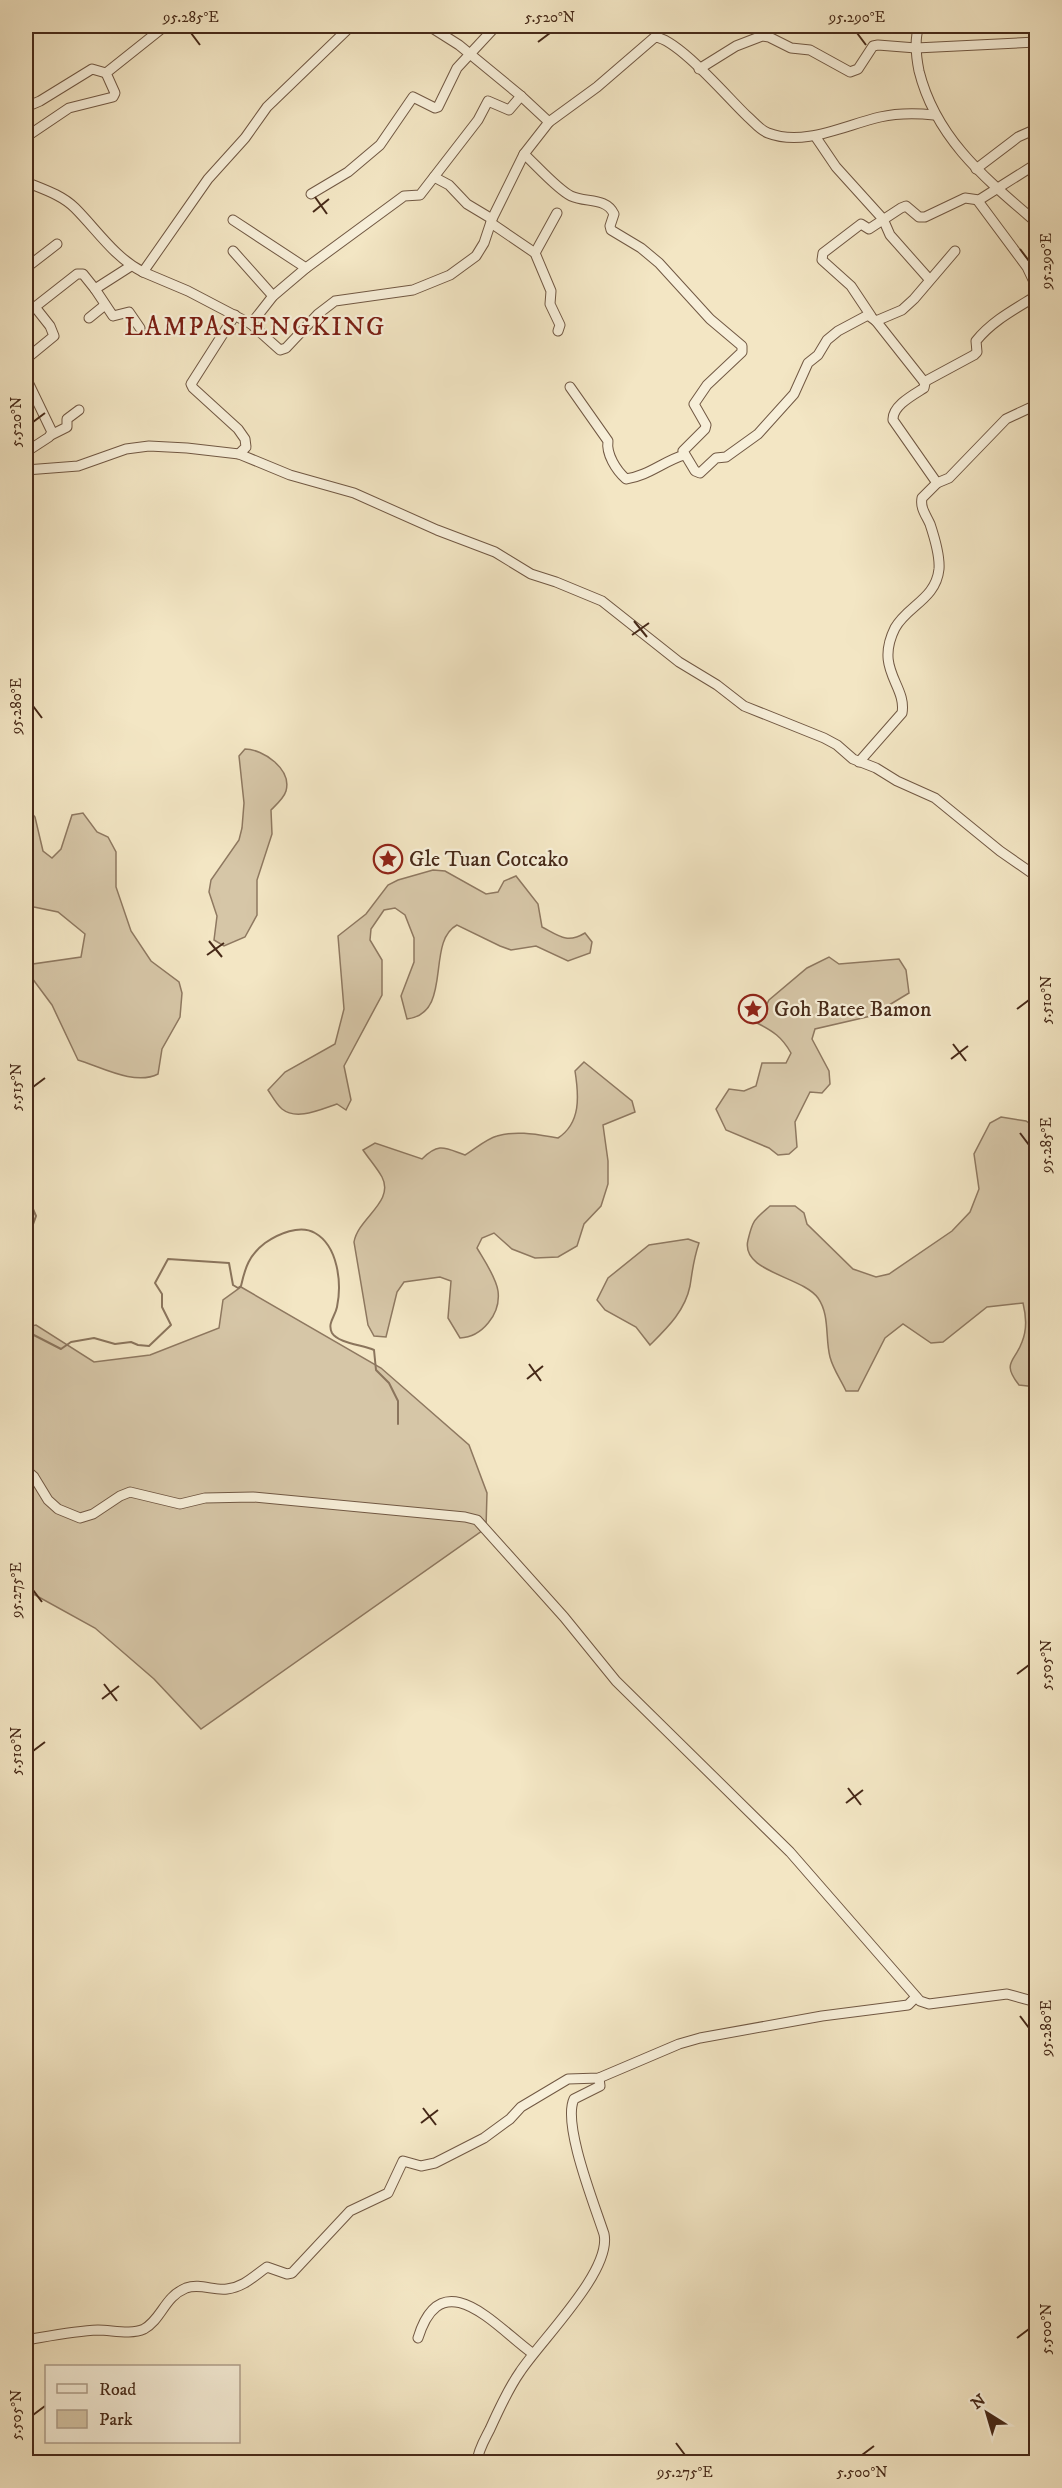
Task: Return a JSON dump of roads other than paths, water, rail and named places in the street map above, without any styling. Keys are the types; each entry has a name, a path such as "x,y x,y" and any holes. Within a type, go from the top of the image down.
{"street":[{"path":"106,73 165,26"},
{"path":"143,272 208,179 245,138 267,107 351,26"},
{"path":"429,26 444,29 469,54 549,122"},
{"path":"311,194 348,172 373,152 387,136 413,97 435,108 438,107 457,68 496,26"},
{"path":"919,26 915,36 917,53 927,101 934,115 976,169 1036,222"},
{"path":"696,66 762,36 791,48 810,50 850,72 858,69 873,46 917,53 1036,42"},
{"path":"26,182 62,198 75,208 97,234 131,266 235,315 251,324 275,347 283,350 318,314 335,301 413,290 450,275 476,256 524,154 549,122 597,87 655,37 671,42 767,133 782,136 815,136 901,113 934,115"},
{"path":"26,107 92,69 106,73 115,93 113,97 69,108 26,137"},
{"path":"251,324 273,296 306,268 404,196 420,195 478,120 488,101 509,110 521,96"},
{"path":"976,169 1018,137 1036,129"},
{"path":"815,136 836,167 883,219 891,235 930,279"},
{"path":"524,154 568,194 579,199 594,200 610,207 614,214 611,230 641,248 660,263 710,319 742,346 742,352 707,385 695,401 695,408 706,425 705,429 684,447 684,455 695,471 700,473 718,457 726,457 758,434 794,394 808,363 818,354 827,340 861,317 874,318 902,310 955,251"},
{"path":"978,201 1036,165"},
{"path":"434,177 449,185 467,204 535,253 550,291 550,304 560,325 558,331"},
{"path":"937,483 893,420 893,414 897,408 924,388 924,382 851,286 822,260 821,256 861,224 869,229 906,206 919,217 925,217 965,198 978,201 1027,267 1036,286"},
{"path":"535,253 557,213"},
{"path":"233,220 306,268"},
{"path":"26,268 57,244"},
{"path":"233,252 273,296"},
{"path":"95,289 131,266"},
{"path":"26,359 54,336 50,326 29,310 77,274 83,274 116,317 129,312 140,328"},
{"path":"924,382 974,355 977,352 976,341 995,321 1036,296"},
{"path":"89,318 105,305"},
{"path":"235,315 191,384 242,434 246,447 239,454"},
{"path":"26,378 51,435"},
{"path":"570,387 608,441 607,450 619,472 626,479 648,473 684,455"},
{"path":"859,762 902,711 902,704 887,658 896,627 926,597 936,580 939,563 932,532 921,501 937,483 949,478 1006,419 1036,405"},
{"path":"26,452 67,427 67,419 79,410"},
{"path":"26,470 78,466 117,450 149,446 211,450 239,454 298,478 354,493 437,530 495,552 531,574 602,601 679,662 717,685 744,706 824,738 837,745 853,759 876,768 897,781 934,798 1036,876"},
{"path":"26,1470 34,1477 48,1500 58,1509 80,1518 93,1514 130,1492 174,1504 213,1497 253,1497 477,1520 564,1617 616,1681 790,1852 916,1997 925,2004 929,2004 1012,1994 1036,2002"},
{"path":"26,2340 78,2331 141,2330 155,2320 169,2299 186,2288 198,2286 225,2290 238,2286 267,2267 287,2274 292,2273 350,2211 388,2193 403,2161 421,2166 435,2163 483,2138 510,2119 521,2107 568,2079 599,2078 617,2072 660,2050 700,2038 822,2016 908,2006 916,1997"},
{"path":"477,2463 480,2449 505,2397 532,2353 591,2280 605,2250 604,2234 574,2137 571,2108 574,2099 600,2086 599,2078"},
{"path":"418,2338 430,2313 438,2305 451,2301 466,2303 480,2311 532,2353"}],"waterway":[{"path":"26,1132 31,1147 26,1163"},
{"path":"26,1193 36,1216 26,1244"},
{"path":"26,1331 61,1349 71,1342 94,1338 115,1344 131,1342 149,1346 171,1325 162,1307 162,1294 155,1283 168,1259 229,1263 233,1285 238,1288 241,1286 251,1257 265,1243 289,1231 309,1230 323,1239 329,1247 336,1266 339,1287 336,1311 331,1323 332,1333 345,1341 374,1350 376,1370 389,1383 398,1401 398,1424"}],"place":[{"name":"Gle Tuan Cotcako","path":"388,859"},
{"name":"Goh Batee Bamon","path":"753,1009"}],"district":[{"name":"LAMPASIENGKING","path":"255,327"}]}
